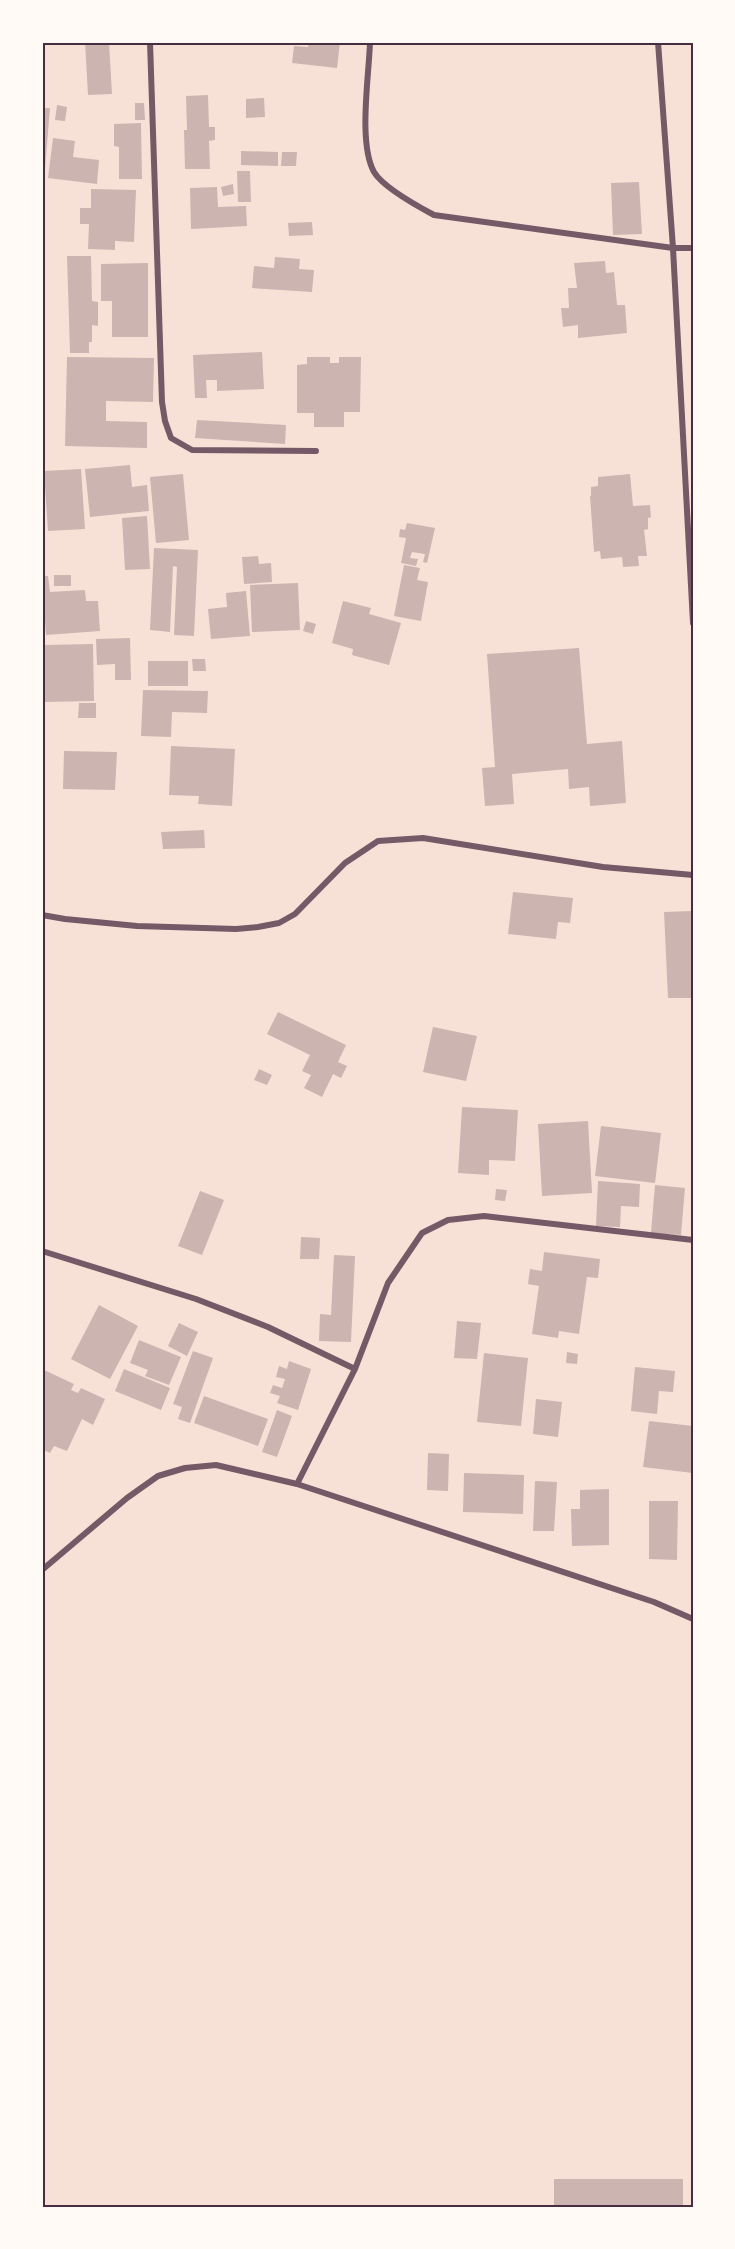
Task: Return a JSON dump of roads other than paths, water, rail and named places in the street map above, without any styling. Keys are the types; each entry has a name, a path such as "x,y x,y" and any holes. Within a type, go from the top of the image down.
{"street":[{"path":"150,42 162,402 171,438 192,450 316,451"},
{"path":"370,42 365,143 374,173 406,200 434,215 673,248 693,248"},
{"path":"658,42 673,248 693,622"},
{"path":"42,915 137,926 236,929 279,923 295,914 345,863 378,841 389,840 423,838 603,867 693,875"},
{"path":"297,1484 355,1369 388,1283 422,1233 448,1220 484,1216 693,1240"},
{"path":"42,1251 196,1299 268,1326 355,1369"},
{"path":"42,1570 127,1498 158,1476 185,1468 216,1466 297,1484 654,1602 693,1618"}]}
